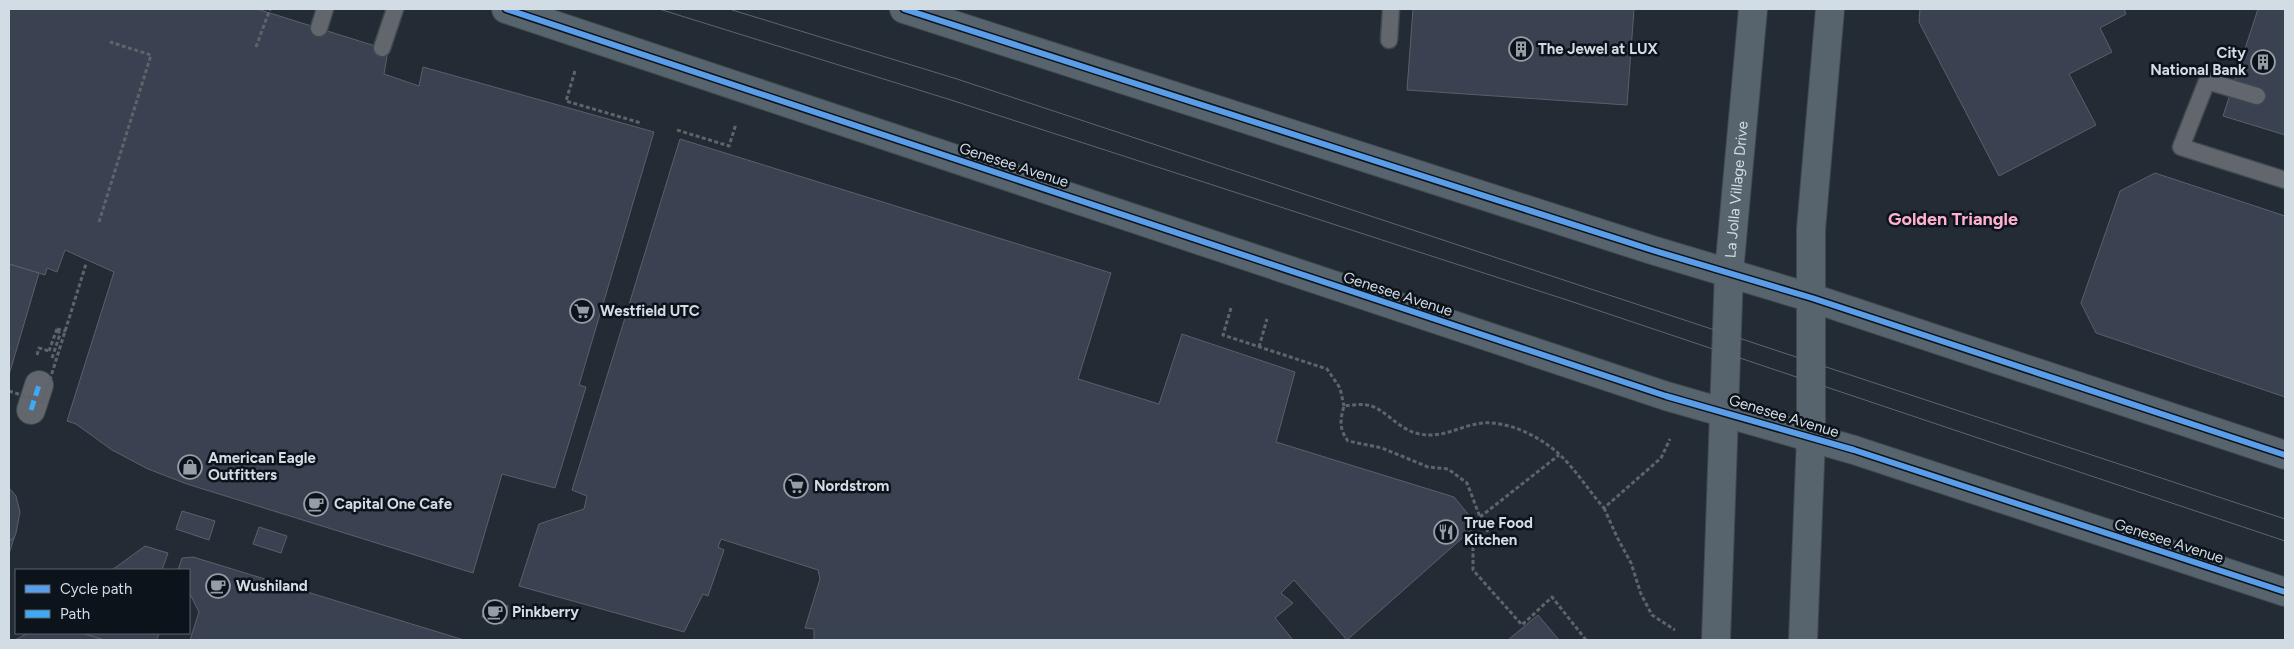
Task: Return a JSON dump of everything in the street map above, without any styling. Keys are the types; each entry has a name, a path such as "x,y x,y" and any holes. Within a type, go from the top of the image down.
{"main road":[{"name":"Genesee Avenue","path":"506,9 1666,396 1811,437 2285,592"},
{"path":"904,9 1652,250 1812,298 2285,455"},
{"name":"La Jolla Village Drive","path":"1716,640 1729,272 1753,9"},
{"path":"1803,640 1811,437 1811,229 1830,9"}],"lane":[{"path":"319,28 325,9"},
{"path":"382,48 395,9"},
{"path":"1389,40 1391,9"},
{"path":"2257,96 2207,81 2181,147 2285,180"}],"path":[{"path":"256,47 270,9"},
{"path":"99,222 151,55 110,42"},
{"path":"575,71 566,101 641,124"},
{"path":"676,130 729,146 736,124"},
{"path":"9,391 43,402 86,264"},
{"path":"1232,308 1223,335 1328,369 1340,388 1344,406 1341,417 1341,431 1348,441 1382,448 1428,467 1448,468 1467,483 1480,517 1488,530 1473,541 1473,570 1522,625 1552,597 1586,640"},
{"path":"600,309 626,316"},
{"path":"1259,347 1267,320"},
{"path":"40,348 49,351 56,329 66,331"},
{"path":"1344,406 1369,405 1381,411 1394,422 1419,434 1448,434 1483,423 1502,424 1521,430 1559,454 1604,508 1617,537 1632,563 1641,594 1652,616 1675,630"},
{"path":"1604,508 1661,458 1670,439"},
{"path":"1480,517 1559,454"}],"building":[{"path":"9,9 257,9 388,50 384,74 419,86 423,67 654,132 579,385 586,387 555,488 502,474 473,573 187,484 148,469 112,450 76,424 67,421 114,272 65,250 57,272 47,268 45,275 9,264"},
{"name":"The Jewel at LUX","path":"1413,9 1634,9 1627,105 1407,90"},
{"path":"1920,9 2124,9 2126,14 2100,28 2112,52 2069,74 2096,125 1999,176 1919,22"},
{"name":"City National Bank","path":"2258,9 2285,9 2285,135 2223,116"},
{"path":"680,139 1111,273 1078,379 1159,404 1182,334 1295,372 1276,442 1454,497 1477,525 1347,640 1294,580 1281,593 1293,603 1275,618 1293,640 814,640 814,629 805,628 820,579 818,570 721,539 718,547 724,550 708,596 703,594 684,632 519,586 539,524 584,509 587,496 572,490"},
{"path":"2155,173 2285,216 2285,397 2096,333 2081,303 2120,191"},
{"path":"9,264 39,273 9,375"},
{"path":"9,488 16,496 20,512 16,533 14,538 9,541"},
{"path":"182,511 215,521 209,540 176,529"},
{"path":"259,527 287,536 281,553 253,544"},
{"path":"14,538 9,554 9,541"},
{"path":"145,546 168,553 162,569 113,569"},
{"path":"193,557 464,640 190,640 199,612 190,594 190,569 178,569 182,558"},
{"name":"Pinkberry","path":"488,600 508,606 502,624 482,617"},
{"path":"1538,615 1559,640 1508,640"},
{"path":"26,634 85,634 105,640 15,640"},
{"path":"85,634 159,634 157,640 105,640"}],"tram line":[{"path":"659,9 951,100 1570,301 2285,541"},
{"path":"729,9 957,79 2285,519"}],"marked path":[{"path":"31,410 39,385"}],"cycle path":[{"path":"506,9 1666,396 1854,450 2285,592"},
{"path":"904,9 1652,250 1812,298 2285,455"}],"place":[{"name":"The Jewel at LUX","path":"1521,49"},
{"name":"City National Bank","path":"2263,62"},
{"name":"Westfield UTC","path":"582,311"},
{"name":"American Eagle Outfitters","path":"190,467"},
{"name":"Nordstrom","path":"796,486"},
{"name":"Capital One Cafe","path":"316,504"},
{"name":"True Food Kitchen","path":"1446,532"},
{"name":"Wushiland","path":"218,586"},
{"name":"Pinkberry","path":"495,612"}],"district":[{"name":"Golden Triangle","path":"1953,219"}]}
